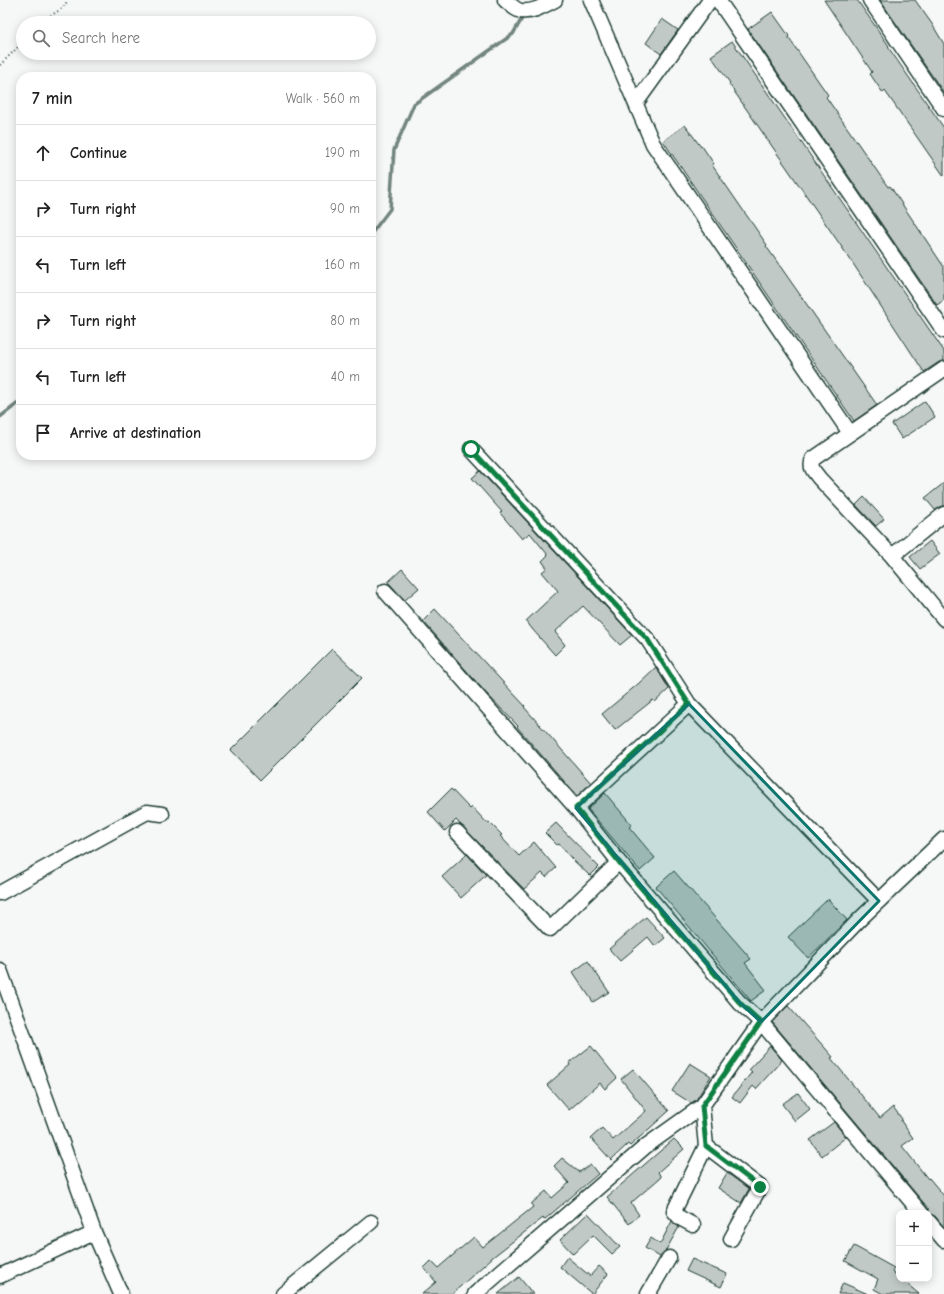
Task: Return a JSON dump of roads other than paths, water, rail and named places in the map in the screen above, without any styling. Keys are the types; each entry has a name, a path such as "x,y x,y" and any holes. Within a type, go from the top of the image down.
{"street":[{"path":"505,0 514,8 521,11 537,9 555,0"},
{"path":"591,0 653,144 850,433"},
{"path":"636,103 710,0"},
{"path":"718,0 944,331"},
{"path":"870,0 944,110"},
{"path":"944,369 813,459 811,464 811,469 892,556 944,619"},
{"path":"471,449 648,640 689,704 879,901"},
{"path":"892,556 944,514"},
{"path":"385,591 576,808 619,862 740,1003 761,1022 918,1210"},
{"path":"576,808 689,704"},
{"path":"0,893 147,812 162,814"},
{"path":"457,832 550,930 619,862"},
{"path":"475,1294 646,1146 702,1106 761,1022 879,901 944,839"},
{"path":"0,970 94,1232 121,1294"},
{"path":"693,1224 680,1218 674,1211 706,1146 702,1106"},
{"path":"706,1146 760,1187 731,1239"},
{"path":"283,1294 371,1222"},
{"path":"932,1226 944,1240"},
{"path":"0,1276 94,1232"},
{"path":"648,1294 669,1258"}],"waterway":[{"path":"376,227 390,209 394,150 414,104 513,34 524,15"},
{"path":"0,417 16,405"}]}
